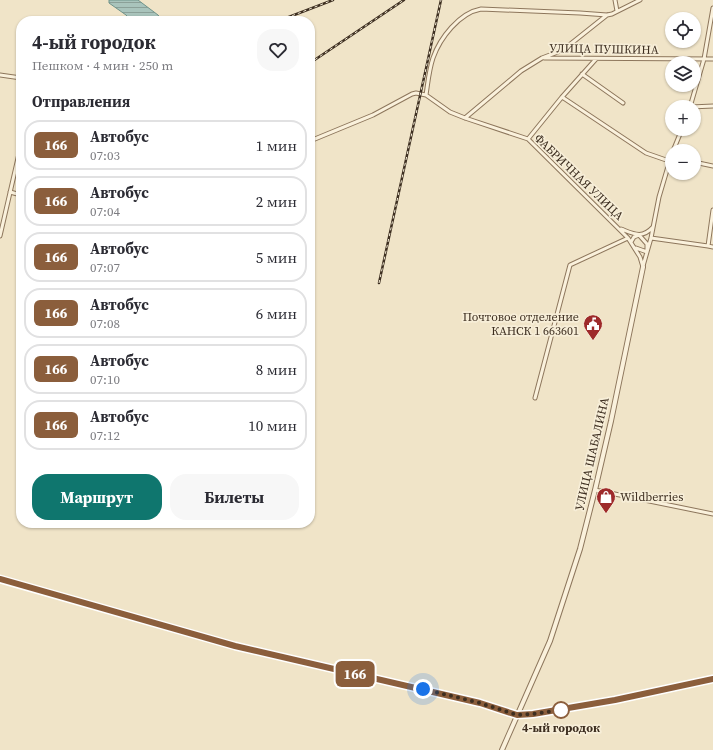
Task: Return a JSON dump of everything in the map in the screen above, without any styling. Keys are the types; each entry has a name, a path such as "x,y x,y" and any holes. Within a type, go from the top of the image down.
{"street":[{"path":"615,0 617,11"},
{"path":"465,118 521,71 542,58 563,50 607,15 640,0"},
{"path":"692,100 704,59 713,8"},
{"path":"315,140 373,115 412,94 416,93 426,95 429,72 433,58 445,36 457,21 467,13 480,9 580,12 607,15"},
{"name":"УЛИЦА ПУШКИНА","path":"542,58 713,59"},
{"path":"528,139 562,97 596,59"},
{"path":"582,74 623,103"},
{"path":"0,75 16,77"},
{"name":"ФАБРИЧНАЯ УЛИЦА","path":"426,95 442,108 465,118 528,139 628,238 636,248 643,267"},
{"path":"562,97 646,153 665,160"},
{"path":"701,107 713,106"},
{"path":"701,163 713,166"},
{"path":"0,236 16,166"},
{"name":"УЛИЦА ШАБАЛИНА","path":"503,749 550,641 580,549 595,490 643,267 665,175"},
{"path":"10,192 16,194"},
{"path":"708,246 713,210"},
{"path":"631,242 634,237 648,232 653,228"},
{"path":"619,229 639,235 647,244 647,252 636,248"},
{"path":"535,398 570,266 628,238"},
{"path":"651,238 713,247"},
{"path":"595,490 713,514"},
{"path":"0,579 235,646 480,703 517,715 533,714 615,700 713,679"}],"water":[{"path":"109,0 138,0 159,16 127,16 109,3"}],"railway":[{"path":"291,16 333,0"},
{"path":"315,60 404,0"},
{"path":"379,283 441,0"}],"bus line":[{"name":"166","path":"0,579 235,646 480,703 517,715 533,714 615,700 713,679"}],"place":[{"name":"Почтовое отделение КАНСК 1 663601","path":"593,341"},
{"name":"Wildberries","path":"606,514"},
{"name":"4-ый городок","path":"561,710"}],"route":[{"path":"423,689 480,703 517,715 561,710"}]}
